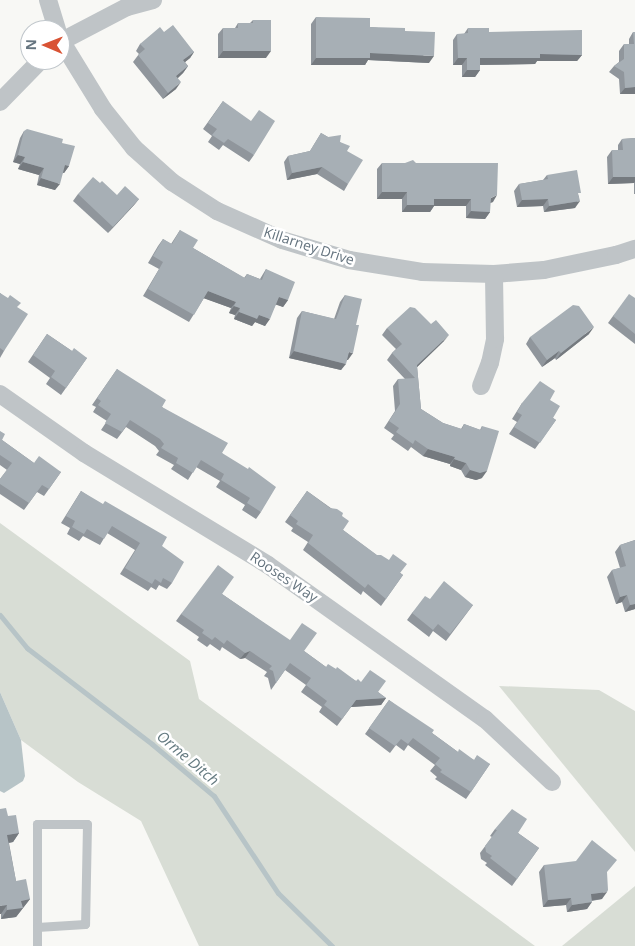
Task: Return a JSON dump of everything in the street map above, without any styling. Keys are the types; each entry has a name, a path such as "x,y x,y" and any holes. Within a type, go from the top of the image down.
{"street":[{"name":"Killarney Drive","path":"48,0 54,20"},
{"path":"70,33 127,7 153,0"},
{"name":"Killarney Drive","path":"70,56 103,109 134,148 172,182 217,211 282,240 349,260 422,272 494,274 544,270 635,249"},
{"path":"0,102 31,70"},
{"path":"481,386 490,363 494,339 494,274"},
{"name":"Rooses Way","path":"0,394 84,453 268,565 485,719 552,782"}],"lane":[{"path":"36,946 36,824 87,824 85,924 37,927"}],"shaded area":[{"path":"0,523 190,661 199,699 535,946 199,946 141,821 78,782 21,740 0,692"},
{"path":"499,686 599,690 635,711 635,852"},
{"path":"0,692 21,740 25,776 23,781 4,793 0,791"},
{"path":"635,886 635,946 562,946"}],"building":[{"path":"316,17 370,18 370,27 405,28 405,31 435,32 434,56 370,53 370,58 316,58"},
{"path":"253,20 271,20 271,51 223,51 223,28 238,28 238,23 253,23"},
{"path":"173,25 194,52 183,60 188,66 176,76 181,82 168,93 138,55 145,49 140,44 160,27 164,32"},
{"path":"468,28 489,28 489,32 582,30 582,55 540,54 540,58 480,58 480,70 467,70 467,58 458,58 457,34 468,33"},
{"path":"633,32 635,32 635,87 625,88 624,72 614,66 624,59 624,44 634,44"},
{"path":"223,101 251,121 259,110 275,121 254,155 228,139 224,143 212,135 217,129 208,123"},
{"path":"27,129 63,139 62,143 75,146 69,166 65,165 60,184 41,178 44,168 23,162 25,157 18,155 24,131"},
{"path":"321,133 328,137 341,135 340,142 350,146 347,151 363,160 348,184 322,167 292,173 288,156 310,151"},
{"path":"635,138 635,177 613,177 612,150 623,150 622,139"},
{"path":"413,160 416,163 498,163 497,195 491,198 490,212 471,211 471,199 434,199 434,205 407,205 407,192 382,192 382,163 405,163"},
{"path":"577,170 581,193 578,193 580,201 549,206 548,199 522,200 519,184 548,179 547,175"},
{"path":"93,177 100,183 102,181 117,195 125,186 139,199 113,227 78,194"},
{"path":"180,230 198,240 193,248 245,278 247,274 262,280 266,269 295,282 288,300 279,297 270,319 259,315 257,319 239,312 240,308 234,306 236,302 208,291 194,315 148,289 163,262 153,256 163,239 172,244"},
{"path":"0,293 8,298 10,295 21,303 17,307 28,314 4,351 0,348"},
{"path":"629,294 635,298 635,334 613,316"},
{"path":"345,295 362,299 356,325 359,325 353,353 349,352 346,364 294,351 302,311 336,319"},
{"path":"573,305 579,306 594,327 561,353 559,351 547,360 530,337"},
{"path":"410,307 415,308 431,324 436,320 449,335 417,365 421,409 443,423 462,429 464,424 481,430 482,426 499,431 487,471 480,473 470,470 466,463 454,459 455,457 428,449 415,440 413,444 396,432 399,428 389,421 400,404 398,379 415,378 392,353 402,344 387,328"},
{"path":"47,334 72,351 74,348 87,358 66,388 51,377 55,371 33,355"},
{"path":"117,369 166,400 162,407 228,443 222,453 248,469 249,467 276,487 261,512 247,503 250,498 221,480 224,474 201,460 193,473 176,463 178,458 161,448 164,444 160,439 130,420 122,432 105,423 111,414 98,405 101,401 97,398"},
{"path":"540,381 555,391 550,400 560,406 553,418 556,420 540,443 514,427 522,415 517,412 522,403"},
{"path":"0,431 5,434 2,440 34,463 39,456 61,472 49,489 42,485 29,503 0,484 0,479 12,463 0,455"},
{"path":"81,491 103,504 105,501 167,537 162,546 184,562 172,583 163,578 161,583 155,579 152,584 125,568 140,543 112,526 104,539 87,529 84,534 72,527 75,521 66,516"},
{"path":"307,491 330,508 337,509 343,513 342,516 349,521 343,530 377,555 381,555 389,560 393,554 407,564 400,573 403,575 386,599 368,584 365,588 308,543 313,535 296,524 298,521 290,515"},
{"path":"635,540 635,604 630,605 627,595 620,597 612,570 626,566 620,545"},
{"path":"218,565 234,577 222,594 290,640 302,623 317,633 304,651 326,667 328,664 336,669 337,667 356,681 358,679 361,682 370,670 386,681 378,692 386,698 356,700 342,719 324,705 327,701 306,685 311,678 290,663 276,683 273,671 269,669 272,666 250,651 245,653 227,640 224,644 215,637 212,640 202,633 204,630 181,614"},
{"path":"444,581 473,605 450,634 438,624 433,630 412,613 425,596 430,599"},
{"path":"389,700 434,730 432,733 458,752 459,749 474,760 477,755 490,764 471,792 440,772 442,770 435,764 440,758 413,738 408,744 401,739 395,746 369,728"},
{"path":"6,808 8,816 16,815 19,833 7,835 16,881 26,879 30,899 21,901 23,908 7,910 7,905 0,906 0,809"},
{"path":"512,809 527,819 518,833 539,848 517,879 490,858 492,856 486,852 485,846 497,830 495,829"},
{"path":"592,840 617,860 607,872 607,892 591,894 592,902 572,905 571,898 548,900 544,865 576,861"}],"waterway":[{"name":"Orme Ditch","path":"0,615 27,648 152,744 214,796 278,893 332,946"}]}
